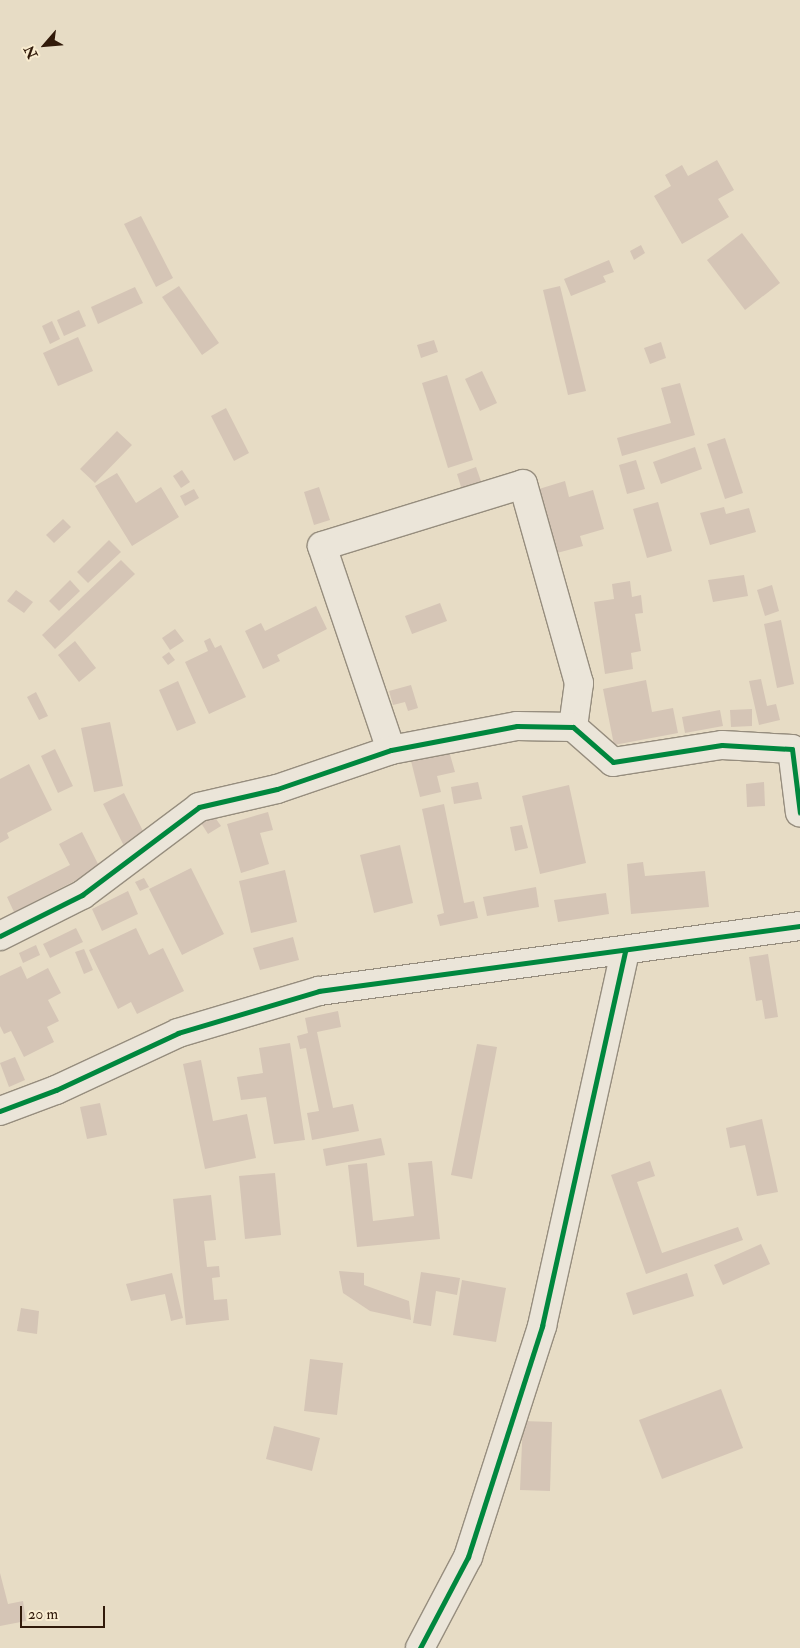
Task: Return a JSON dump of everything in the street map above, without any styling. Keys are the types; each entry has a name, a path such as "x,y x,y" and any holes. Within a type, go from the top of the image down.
{"street":[{"path":"390,750 322,546 522,484 579,683 573,728"},
{"path":"0,936 82,895 199,807 277,789 390,750 517,726 573,728 613,762 722,745 792,749 800,813"},
{"path":"0,1111 56,1090 178,1033 319,991 800,926"},
{"path":"420,1648 468,1556 542,1326 625,951"}],"building":[{"path":"717,160 734,190 718,199 729,217 682,244 654,196 671,186 665,175 682,165 688,176"},
{"path":"141,216 173,278 156,287 124,224"},
{"path":"742,233 780,283 745,310 707,260"},
{"path":"641,245 645,253 634,260 630,251"},
{"path":"609,260 614,272 603,276 606,282 571,296 564,279"},
{"path":"179,286 219,343 202,355 162,297"},
{"path":"560,286 586,391 568,395 543,290"},
{"path":"135,287 143,303 98,324 91,307"},
{"path":"79,310 86,326 64,336 57,320"},
{"path":"52,321 60,339 50,344 42,326"},
{"path":"78,337 93,371 58,386 43,353"},
{"path":"434,340 438,352 421,358 417,345"},
{"path":"661,342 666,358 650,364 644,348"},
{"path":"482,371 497,403 480,411 465,379"},
{"path":"447,375 473,460 448,468 422,383"},
{"path":"680,383 695,435 622,456 617,438 671,423 661,388"},
{"path":"226,408 249,453 234,461 211,416"},
{"path":"117,431 132,445 95,483 80,469"},
{"path":"725,438 743,493 725,499 707,444"},
{"path":"695,447 702,469 661,484 653,462"},
{"path":"636,460 645,489 627,494 619,465"},
{"path":"476,467 482,484 462,490 457,474"},
{"path":"182,470 190,482 181,488 173,476"},
{"path":"117,473 136,503 161,487 179,517 132,546 95,486"},
{"path":"565,481 569,497 593,490 604,529 580,536 583,546 557,553 539,489"},
{"path":"319,487 330,520 314,525 304,492"},
{"path":"194,489 199,498 185,506 180,496"},
{"path":"658,502 672,551 647,558 633,509"},
{"path":"724,507 726,514 749,508 756,532 710,545 700,513"},
{"path":"63,519 71,527 54,543 46,535"},
{"path":"109,540 121,552 88,583 77,572"},
{"path":"121,560 135,574 55,649 42,635"},
{"path":"744,575 748,596 713,602 708,580"},
{"path":"70,580 80,591 59,611 49,601"},
{"path":"630,581 632,597 641,595 643,613 635,614 641,651 631,653 633,669 605,674 594,602 614,599 612,584"},
{"path":"772,585 779,611 765,616 757,590"},
{"path":"16,590 33,602 24,613 7,601"},
{"path":"440,603 447,621 412,634 405,616"},
{"path":"316,606 327,629 277,655 280,661 263,669 245,631 261,623 265,631"},
{"path":"781,620 794,684 777,688 764,624"},
{"path":"175,629 184,641 170,650 162,638"},
{"path":"210,638 215,648 221,645 246,697 209,714 185,662 208,651 204,641"},
{"path":"75,641 96,668 79,682 58,655"},
{"path":"169,652 175,660 168,665 162,657"},
{"path":"761,679 767,706 776,704 780,720 759,725 749,681"},
{"path":"646,680 652,712 673,708 678,733 614,745 603,689"},
{"path":"178,681 196,723 177,731 159,690"},
{"path":"411,685 418,708 408,711 405,702 393,705 389,691"},
{"path":"36,692 48,716 39,720 27,697"},
{"path":"752,709 752,726 731,727 730,710"},
{"path":"720,710 723,726 685,733 682,717"},
{"path":"110,722 123,786 94,792 81,728"},
{"path":"55,749 73,786 58,793 41,756"},
{"path":"449,751 455,772 437,776 441,792 420,797 411,761"},
{"path":"29,764 52,810 7,833 9,838 0,843 0,779"},
{"path":"478,782 482,799 454,804 451,787"},
{"path":"764,782 765,806 747,807 746,784"},
{"path":"569,785 586,863 540,874 522,796"},
{"path":"124,793 147,839 126,850 103,804"},
{"path":"444,804 464,903 474,901 478,918 440,926 437,915 444,913 422,809"},
{"path":"268,812 273,830 260,833 269,864 241,873 227,824"},
{"path":"214,816 221,826 208,834 201,823"},
{"path":"522,825 528,848 515,851 510,827"},
{"path":"82,832 100,868 14,912 7,897 70,865 59,844"},
{"path":"400,845 413,903 374,913 360,855"},
{"path":"643,862 645,876 705,871 709,907 631,914 627,864"},
{"path":"191,868 224,934 182,955 149,889"},
{"path":"285,870 297,922 251,933 239,881"},
{"path":"144,878 149,887 140,891 135,882"},
{"path":"536,887 539,907 487,916 483,897"},
{"path":"128,891 138,914 102,931 92,909"},
{"path":"606,893 609,914 558,922 554,900"},
{"path":"76,928 83,942 50,958 43,944"},
{"path":"136,928 149,955 163,948 184,991 137,1014 131,1002 118,1009 89,950"},
{"path":"293,937 299,960 260,970 253,948"},
{"path":"36,945 40,955 23,963 19,953"},
{"path":"84,949 93,970 84,974 75,952"},
{"path":"768,954 778,1017 765,1019 762,1000 756,1001 749,957"},
{"path":"21,966 27,979 48,968 61,993 48,1000 59,1021 47,1027 54,1042 24,1057 11,1031 4,1034 0,1026 0,976"},
{"path":"338,1011 341,1027 317,1032 333,1108 353,1104 359,1131 312,1140 307,1113 319,1111 306,1048 300,1049 297,1036 308,1033 305,1018"},
{"path":"290,1043 305,1140 274,1144 266,1097 241,1100 237,1077 263,1073 259,1048"},
{"path":"477,1044 497,1047 472,1179 451,1175"},
{"path":"15,1057 25,1080 9,1087 0,1063"},
{"path":"201,1060 213,1121 247,1114 256,1158 205,1169 183,1064"},
{"path":"100,1103 107,1135 87,1139 80,1107"},
{"path":"762,1119 778,1192 757,1196 745,1145 730,1148 726,1128"},
{"path":"381,1138 385,1155 326,1166 323,1149"},
{"path":"432,1161 440,1239 357,1247 348,1165 367,1163 373,1221 414,1216 408,1163"},
{"path":"650,1161 655,1176 637,1182 662,1253 738,1227 743,1240 646,1274 611,1175"},
{"path":"275,1173 281,1235 245,1239 239,1176"},
{"path":"211,1195 216,1240 204,1241 207,1267 219,1266 220,1277 212,1278 214,1300 227,1299 229,1320 186,1325 173,1199"},
{"path":"761,1244 770,1264 723,1285 714,1265"},
{"path":"339,1271 364,1273 364,1285 409,1301 411,1320 370,1311 343,1293"},
{"path":"421,1272 460,1278 457,1295 436,1291 431,1326 413,1323"},
{"path":"172,1273 183,1318 171,1321 165,1294 131,1301 126,1284"},
{"path":"687,1273 694,1296 633,1315 626,1293"},
{"path":"462,1280 506,1288 496,1342 453,1335"},
{"path":"21,1308 39,1311 37,1334 17,1331"},
{"path":"310,1359 343,1363 337,1415 304,1411"},
{"path":"721,1389 743,1448 662,1479 639,1420"},
{"path":"523,1421 552,1422 550,1491 520,1490"},
{"path":"274,1426 320,1438 312,1471 266,1459"},
{"path":"0,1573 8,1604 23,1601 26,1621 0,1626"}],"cycle path":[{"path":"0,936 82,895 199,807 277,789 391,750 517,726 573,727 613,762 722,745 792,749 800,813"},
{"path":"0,1111 56,1090 178,1033 319,991 800,926"},
{"path":"420,1648 468,1557 542,1326 625,951"}]}
